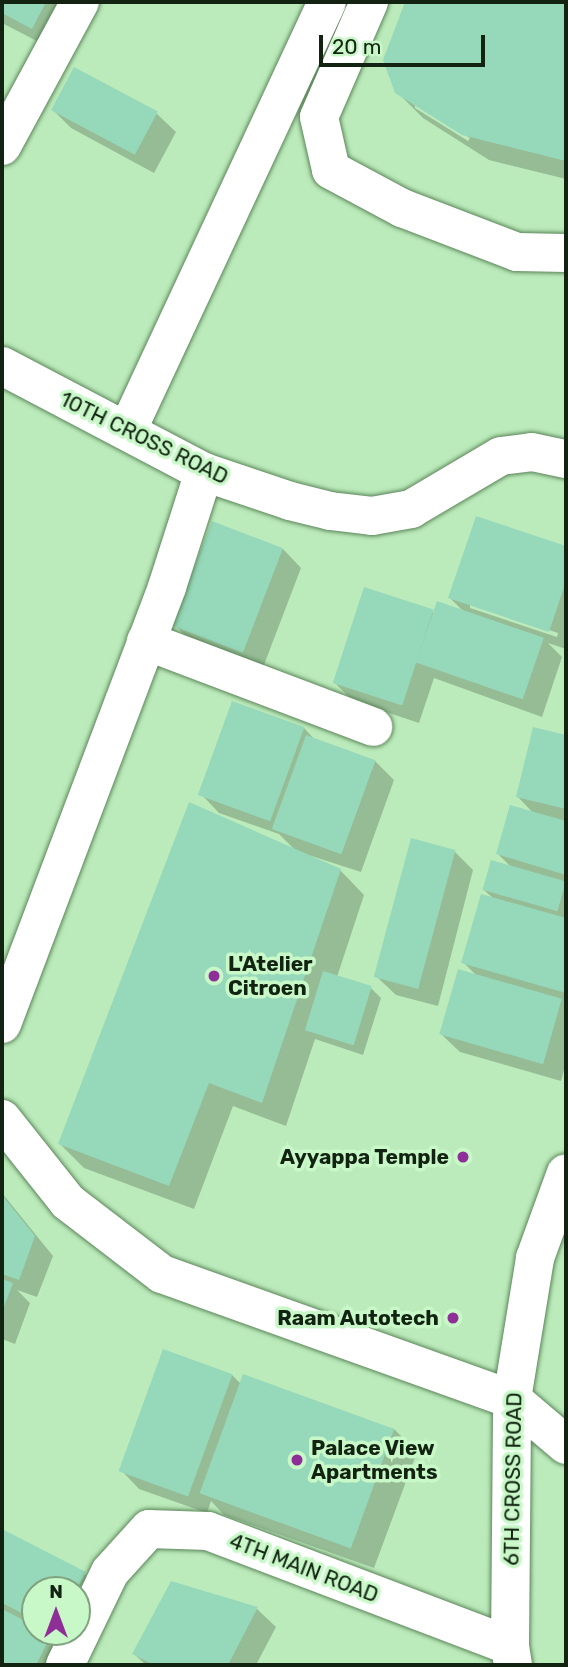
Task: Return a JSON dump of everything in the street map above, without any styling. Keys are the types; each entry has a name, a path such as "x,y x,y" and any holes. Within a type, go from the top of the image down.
{"street":[{"path":"2,146 80,2"},
{"path":"127,431 327,2"},
{"path":"369,2 318,117 331,170 402,208 517,253 566,253"},
{"name":"10TH CROSS ROAD","path":"2,366 204,472 290,501 330,511 372,516 393,514 428,502 501,456 532,453 566,459"},
{"path":"2,1024 146,642 204,472"},
{"path":"146,642 373,727"},
{"path":"2,1119 68,1202 162,1275 512,1399 566,1445"},
{"name":"6TH CROSS ROAD","path":"512,1656 512,1399 535,1258 566,1173"},
{"name":"4TH MAIN ROAD","path":"65,1665 110,1572 149,1529 208,1531 512,1656"}],"building":[{"path":"2,2 46,2 32,29 2,13"},
{"path":"405,2 566,2 566,161 462,135 395,93 383,60"},
{"path":"74,67 158,112 135,155 51,110"},
{"path":"476,516 566,546 566,581 549,632 448,598"},
{"path":"212,521 283,548 243,653 172,626"},
{"path":"364,587 433,610 402,706 333,683"},
{"path":"437,601 544,638 523,699 416,662"},
{"path":"232,701 304,727 270,821 198,795"},
{"path":"533,727 566,735 566,809 516,797"},
{"path":"306,735 376,760 341,854 272,829"},
{"name":"L'Atelier Citroen","path":"189,802 341,869 262,1103 209,1083 169,1186 58,1144"},
{"path":"510,805 566,821 566,875 496,854"},
{"path":"411,838 455,850 418,989 374,977"},
{"path":"491,860 566,881 557,911 482,890"},
{"path":"481,894 566,918 566,993 461,963"},
{"path":"458,969 562,999 543,1064 439,1034"},
{"path":"323,971 372,986 354,1045 305,1030"},
{"path":"2,1195 35,1236 19,1280 2,1274"},
{"path":"2,1279 13,1283 2,1312"},
{"path":"163,1349 233,1374 188,1496 119,1471"},
{"name":"Palace View Apartments","path":"243,1374 394,1429 351,1548 200,1493"},
{"path":"2,1529 86,1572 84,1576 21,1576 21,1613 2,1603"},
{"path":"171,1581 258,1607 228,1665 154,1665 132,1654"},
{"path":"2,1609 21,1619 21,1646 46,1646 36,1665 2,1665"}],"place":[{"name":"L'Atelier Citroen","path":"214,976"},
{"name":"Ayyappa Temple","path":"463,1157"},
{"name":"Raam Autotech","path":"453,1318"},
{"name":"Palace View Apartments","path":"297,1460"}]}
